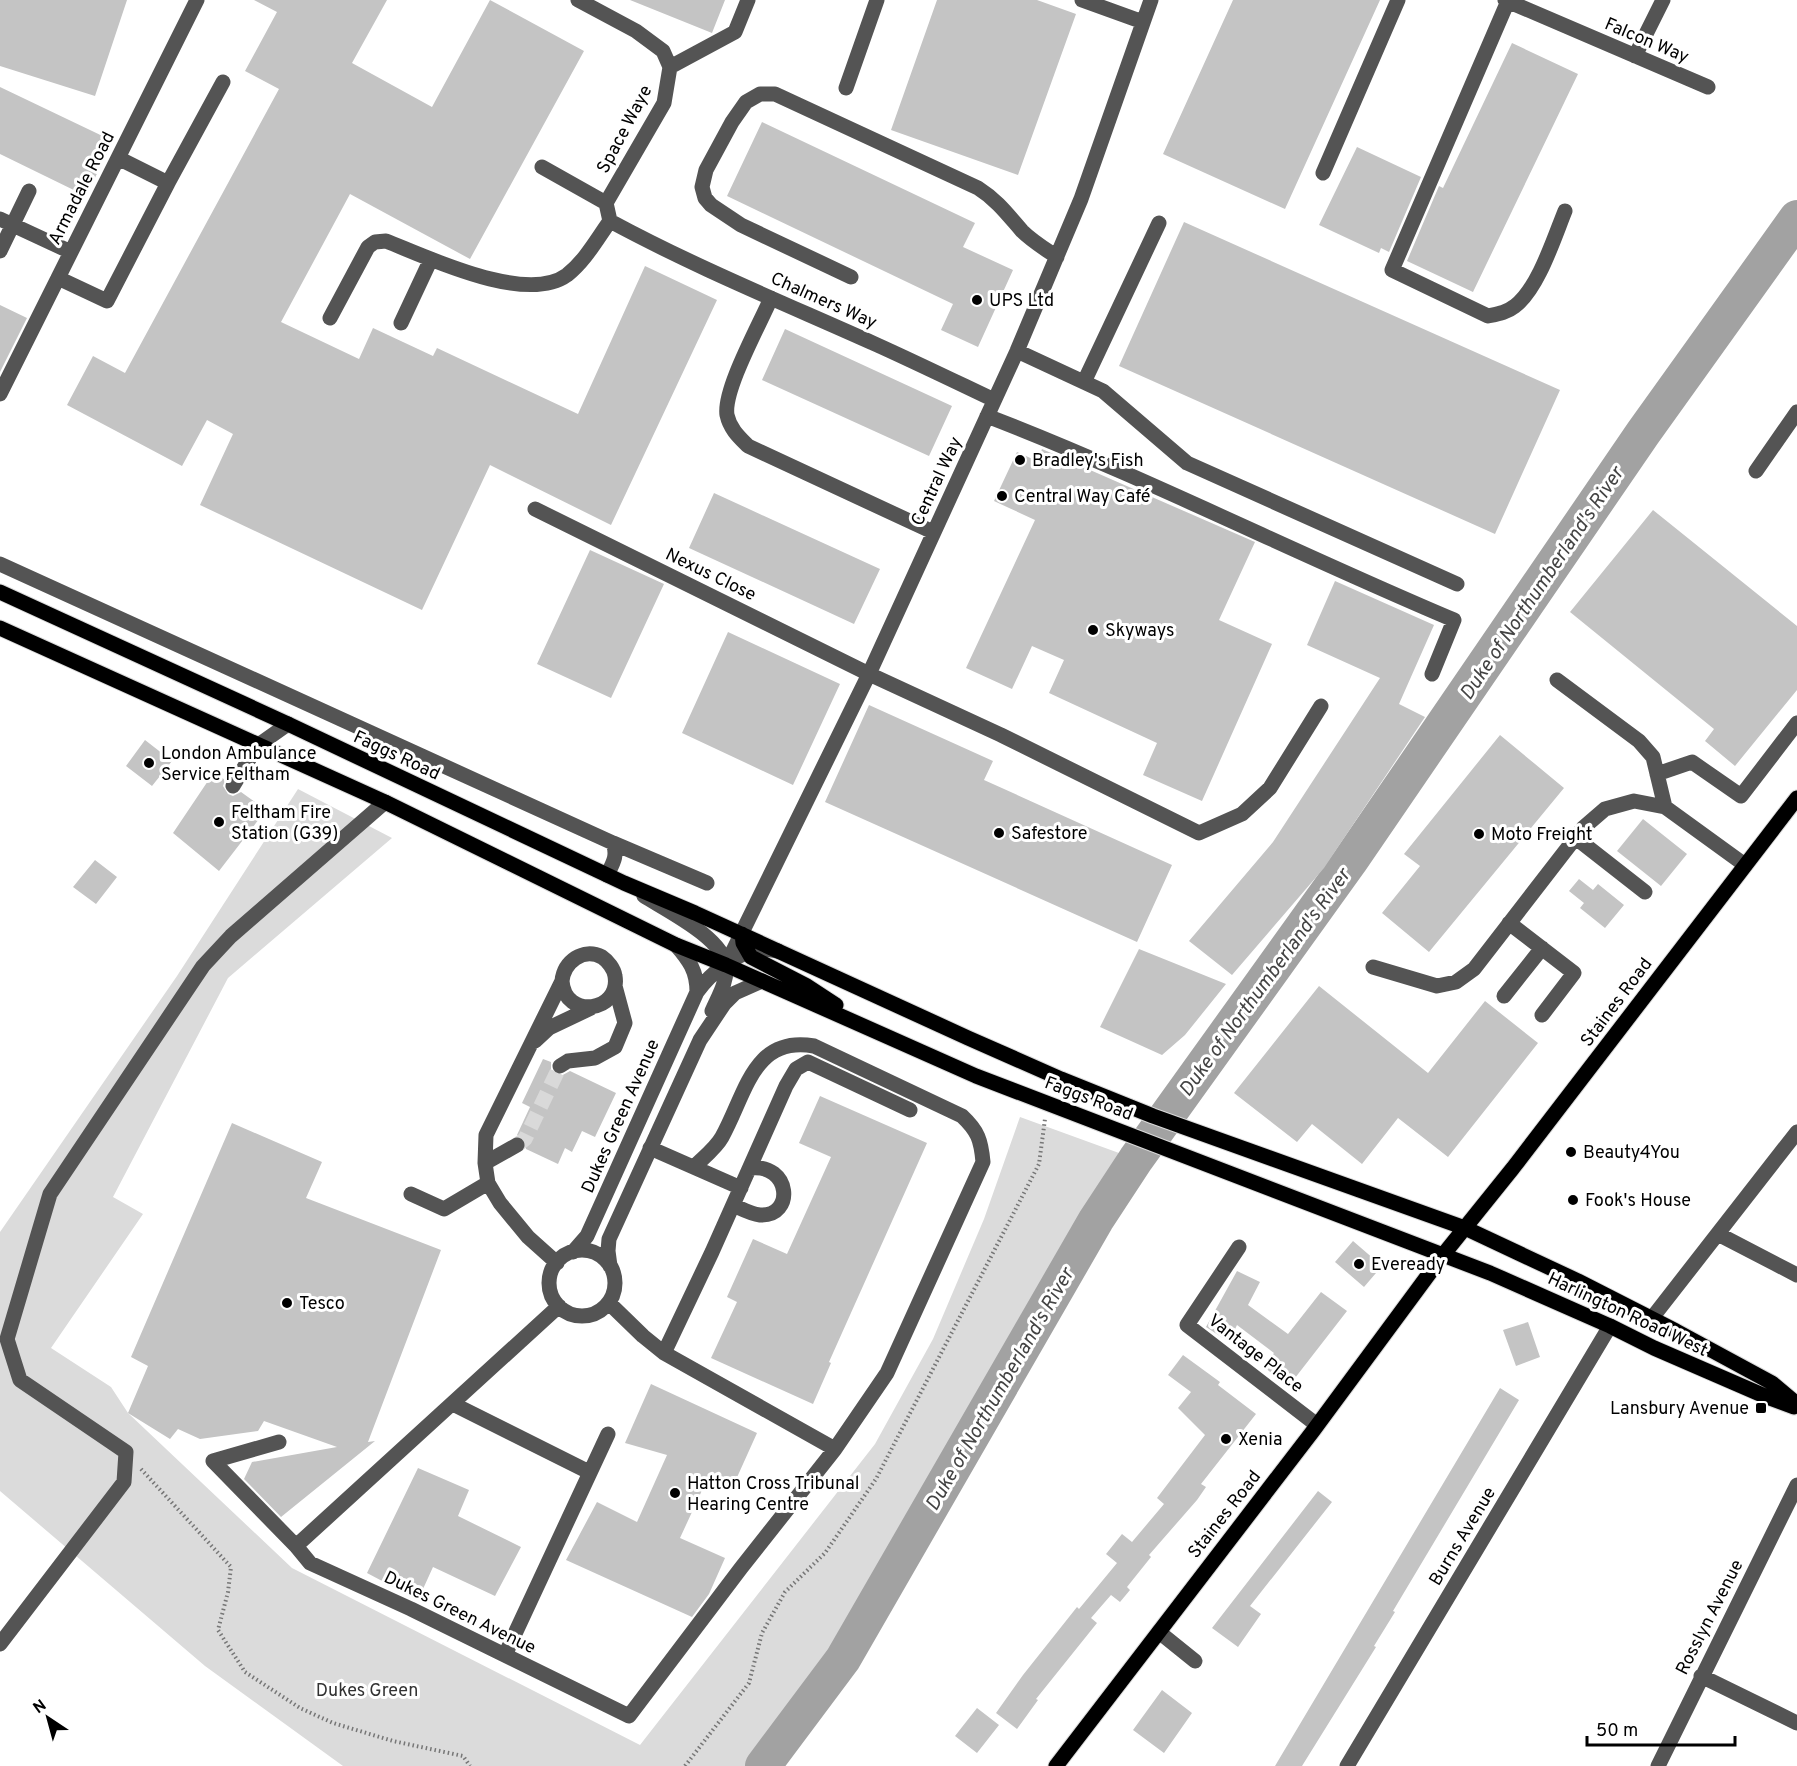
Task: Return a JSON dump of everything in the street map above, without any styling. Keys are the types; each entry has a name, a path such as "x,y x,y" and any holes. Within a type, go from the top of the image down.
{"main road":[{"name":"Faggs Road","path":"0,592 288,724 607,875 1061,1079 1153,1116 1465,1228"},
{"name":"Faggs Road","path":"0,628 385,802 676,945 866,1026 976,1076 1229,1171 1443,1255"},
{"name":"Staines Road","path":"1056,1766 1317,1425 1443,1255 1520,1159 1797,798"},
{"path":"742,934 747,953 758,962 807,986 866,1026"},
{"name":"Harlington Road West","path":"1465,1228 1652,1318 1772,1383 1797,1406"},
{"name":"Harlington Road West","path":"1443,1255 1490,1273 1610,1326 1664,1353 1767,1397 1797,1406"}],"street":[{"name":"Armadale Road","path":"0,394 197,0"},
{"path":"578,0 636,31 663,51 670,67 735,33 748,0"},
{"path":"846,88 877,0"},
{"path":"1082,0 1143,22"},
{"name":"Central Way","path":"726,965 869,674 1017,351 1082,199 1151,0"},
{"path":"1323,172 1398,0"},
{"path":"1635,56 1663,0"},
{"path":"1506,1 1392,270 1488,316 1504,313 1517,305 1541,270 1565,211"},
{"name":"Falcon Way","path":"1506,1 1708,87"},
{"name":"Space Waye","path":"610,220 606,203 664,103 670,67"},
{"path":"58,278 107,301 223,82"},
{"path":"852,277 741,225 711,205 705,198 702,187 706,170 732,122 746,102 760,94 775,94 978,188 993,198 1023,232 1057,257"},
{"path":"117,158 168,183"},
{"path":"542,167 606,203"},
{"path":"0,251 6,222 29,191"},
{"path":"330,318 368,247 375,242 386,241 477,276 512,283 547,284 565,276 580,263 610,220"},
{"name":"Chalmers Way","path":"610,220 638,236 994,400"},
{"path":"6,222 71,252"},
{"path":"1084,382 1159,223"},
{"path":"401,323 431,259"},
{"path":"771,298 730,390 727,414 733,431 748,446 933,532"},
{"path":"1017,351 1103,391 1187,463 1457,584"},
{"path":"1756,471 1797,412"},
{"path":"987,416 1075,451 1362,581 1454,620 1432,674"},
{"name":"Nexus Close","path":"535,508 869,674 1001,735 1199,833 1242,814 1270,788 1321,706"},
{"path":"0,564 707,884"},
{"path":"1557,680 1639,741 1653,757 1665,807"},
{"path":"1657,774 1692,762 1741,796 1797,723"},
{"path":"233,786 257,746 288,724"},
{"path":"1373,967 1437,986 1456,982 1473,969 1583,828 1605,809 1634,801 1665,807 1745,865"},
{"path":"0,1644 124,1482 126,1452 20,1380 7,1339 50,1194 203,966 231,936 385,802"},
{"path":"1576,838 1646,892"},
{"path":"607,875 615,858 613,843"},
{"path":"610,1266 597,1254 573,1252 557,1263 550,1281 553,1299 568,1313 579,1316 601,1311 614,1294 615,1284 608,1251 609,1239 722,989 726,965 719,949 708,938 624,882"},
{"path":"1509,923 1574,973 1542,1015"},
{"name":"Faggs Road","path":"676,945 692,963 697,977 697,992"},
{"path":"1504,996 1542,948"},
{"name":"Faggs Road","path":"697,992 705,981 747,953 759,950 778,951"},
{"path":"557,1263 528,1237 500,1203 488,1183 485,1164 486,1135 562,981 564,969 577,956 596,955 607,961 614,973 615,986 625,1023 615,1047 595,1058 568,1060 560,1066"},
{"path":"562,981 565,993 572,1002 591,1008"},
{"path":"700,1040 724,1004 735,993 762,981"},
{"path":"528,1047 549,1029 607,1000 615,986"},
{"name":"Dukes Green Avenue","path":"573,1252 587,1236 697,992"},
{"name":"Dukes Green Avenue","path":"279,1442 213,1461 310,1563 411,1609 629,1716 835,1449 887,1373 983,1162 981,1145 975,1129 962,1116 814,1046 799,1043 779,1047 764,1057 752,1076 721,1139 694,1167"},
{"path":"664,1353 786,1086 796,1069 808,1062 910,1110"},
{"path":"1652,1318 1797,1132"},
{"path":"485,1164 517,1145"},
{"path":"650,1148 741,1188"},
{"path":"734,1204 760,1215 773,1213 783,1204 785,1193 780,1180 770,1170 750,1168"},
{"path":"411,1194 444,1209 488,1183"},
{"path":"1718,1234 1797,1275"},
{"name":"Vantage Place","path":"1239,1247 1187,1325 1317,1425"},
{"path":"609,1303 664,1353 835,1449"},
{"path":"296,1546 559,1306"},
{"name":"Burns Avenue","path":"1347,1766 1610,1326"},
{"path":"453,1404 589,1472"},
{"path":"505,1655 608,1434"},
{"name":"Rosslyn Avenue","path":"1658,1766 1797,1485"},
{"path":"1159,1632 1195,1661"},
{"path":"1701,1676 1797,1723"}],"path":[{"path":"685,1766 749,1683 762,1633 785,1592 825,1553 876,1479 1039,1164 1049,1105"},
{"path":"126,1452 231,1567 228,1592 218,1630 245,1672 300,1708 333,1723 393,1741 463,1756 470,1766"}],"green space":[{"name":"Dukes Green","path":"298,789 392,838 228,978 113,1197 143,1214 51,1348 111,1387 128,1413 292,1568 640,1745 875,1444 933,1339 984,1219 1020,1117 1119,1153 989,1388 898,1543 801,1693 748,1766 343,1766 205,1666 0,1491 0,1232 177,976"}],"building":[{"path":"0,0 127,0 95,96 0,66"},
{"path":"254,0 387,0 352,63 432,107 490,0 584,51 470,259 350,194 281,322 359,359 373,328 433,356 437,348 578,414 645,266 717,300 611,525 490,465 422,610 200,505 233,434 207,420 182,466 67,405 93,356 125,373 279,89 245,71 277,12"},
{"path":"630,0 725,0 712,33"},
{"path":"937,0 1037,0 1076,14 1018,175 891,130"},
{"path":"1233,0 1380,0 1285,209 1163,154"},
{"path":"1512,43 1578,74 1473,292 1407,261 1439,186 1443,188"},
{"path":"0,87 113,141 86,196 0,154"},
{"path":"762,122 975,223 963,247 1013,270 978,347 941,330 953,304 727,196"},
{"path":"1357,147 1421,177 1389,252 1381,248 1379,253 1319,225"},
{"path":"1184,222 1560,390 1495,534 1119,366"},
{"path":"0,305 27,318 0,372"},
{"path":"785,329 952,406 929,456 762,380"},
{"path":"1042,449 1255,542 1219,620 1272,644 1202,801 1143,775 1157,743 1049,693 1064,660 1032,646 1012,689 966,668 1035,520 994,501 1017,452 1037,461"},
{"path":"714,493 880,569 854,624 689,548"},
{"path":"1653,510 1797,626 1797,690 1735,766 1705,741 1714,729 1570,612"},
{"path":"590,550 664,584 611,698 537,664"},
{"path":"1335,581 1434,625 1399,704 1425,717 1324,868 1232,975 1189,941 1273,842 1380,678 1307,645"},
{"path":"728,632 840,684 793,785 682,733"},
{"name":"Safestore","path":"869,705 993,761 984,780 1172,865 1137,942 825,802"},
{"path":"1500,735 1564,788 1429,952 1382,913 1420,866 1404,854"},
{"name":"London Ambulance Service Feltham","path":"145,740 172,761 152,786 126,766"},
{"name":"Feltham Fire Station (G39)","path":"214,772 225,780 223,786 228,794 233,796 241,792 266,810 219,871 173,833"},
{"path":"1643,819 1687,854 1661,886 1617,851"},
{"path":"95,860 117,877 96,904 73,887"},
{"path":"1579,879 1593,890 1598,884 1624,905 1605,928 1580,908 1584,903 1569,891"},
{"path":"1139,949 1226,984 1185,1035 1162,1055 1100,1027"},
{"path":"1319,986 1428,1073 1485,1001 1538,1043 1448,1157 1398,1118 1362,1164 1312,1124 1297,1142 1234,1093"},
{"path":"543,1059 551,1062 551,1071 556,1075 561,1076 570,1071 616,1093 595,1137 582,1131 572,1152 565,1148 558,1164 526,1149 525,1140 517,1135 530,1107 522,1103"},
{"path":"820,1096 927,1143 829,1362 831,1363 813,1404 711,1358 737,1302 727,1297 753,1239 787,1254 831,1157 799,1143"},
{"name":"Tesco","path":"232,1123 322,1162 306,1198 441,1250 368,1442 375,1441 281,1517 244,1479 252,1462 337,1447 264,1421 258,1431 200,1439 178,1429 170,1439 128,1413 148,1366 131,1357"},
{"name":"Eveready","path":"1353,1241 1382,1266 1364,1287 1335,1262"},
{"path":"1237,1271 1260,1282 1248,1305 1288,1334 1321,1292 1347,1311 1288,1387 1263,1366 1274,1353 1237,1325 1229,1342 1206,1327"},
{"path":"1528,1322 1540,1357 1516,1366 1503,1330"},
{"path":"1183,1355 1220,1382 1218,1385 1256,1414 1201,1484 1206,1487 1197,1500 1149,1555 1151,1557 1127,1587 1130,1590 1120,1602 1111,1595 1091,1618 1097,1623 1036,1699 1038,1700 1017,1729 996,1713 1077,1607 1079,1609 1117,1563 1106,1554 1122,1534 1132,1542 1164,1504 1157,1498 1205,1435 1178,1408 1191,1392 1168,1375"},
{"name":"Hatton Cross Tribunal Hearing Centre","path":"651,1384 757,1433 734,1484 710,1473 680,1538 725,1558 709,1594 692,1617 566,1560 597,1502 637,1522 667,1455 625,1443"},
{"path":"1500,1388 1519,1400 1393,1611 1395,1612 1374,1646 1376,1647 1302,1766 1275,1766"},
{"path":"418,1468 469,1490 458,1516 521,1547 495,1596 433,1567 418,1600 367,1573"},
{"path":"1318,1491 1332,1502 1250,1606 1261,1614 1238,1647 1212,1628"},
{"path":"1162,1690 1192,1713 1164,1753 1133,1730"},
{"path":"977,1708 999,1725 977,1753 955,1736"}],"waterway":[{"name":"Duke of Northumberland's River","path":"763,1766 843,1659 1096,1220 1136,1159 1350,861 1643,433 1797,218"}],"tunnel":[{"path":"517,1145 525,1139 560,1066"}],"place":[{"name":"UPS Ltd","path":"977,300"},
{"name":"Bradley's Fish","path":"1020,460"},
{"name":"Central Way Café","path":"1002,496"},
{"name":"Skyways","path":"1093,630"},
{"name":"London Ambulance Service Feltham","path":"149,763"},
{"name":"Feltham Fire Station (G39)","path":"219,822"},
{"name":"Safestore","path":"999,833"},
{"name":"Moto Freight","path":"1479,834"},
{"name":"Beauty4You","path":"1571,1152"},
{"name":"Fook's House","path":"1573,1200"},
{"name":"Eveready","path":"1359,1264"},
{"name":"Tesco","path":"287,1303"},
{"name":"Lansbury Avenue","path":"1761,1408"},
{"name":"Xenia","path":"1226,1439"},
{"name":"Hatton Cross Tribunal Hearing Centre","path":"675,1493"}]}
